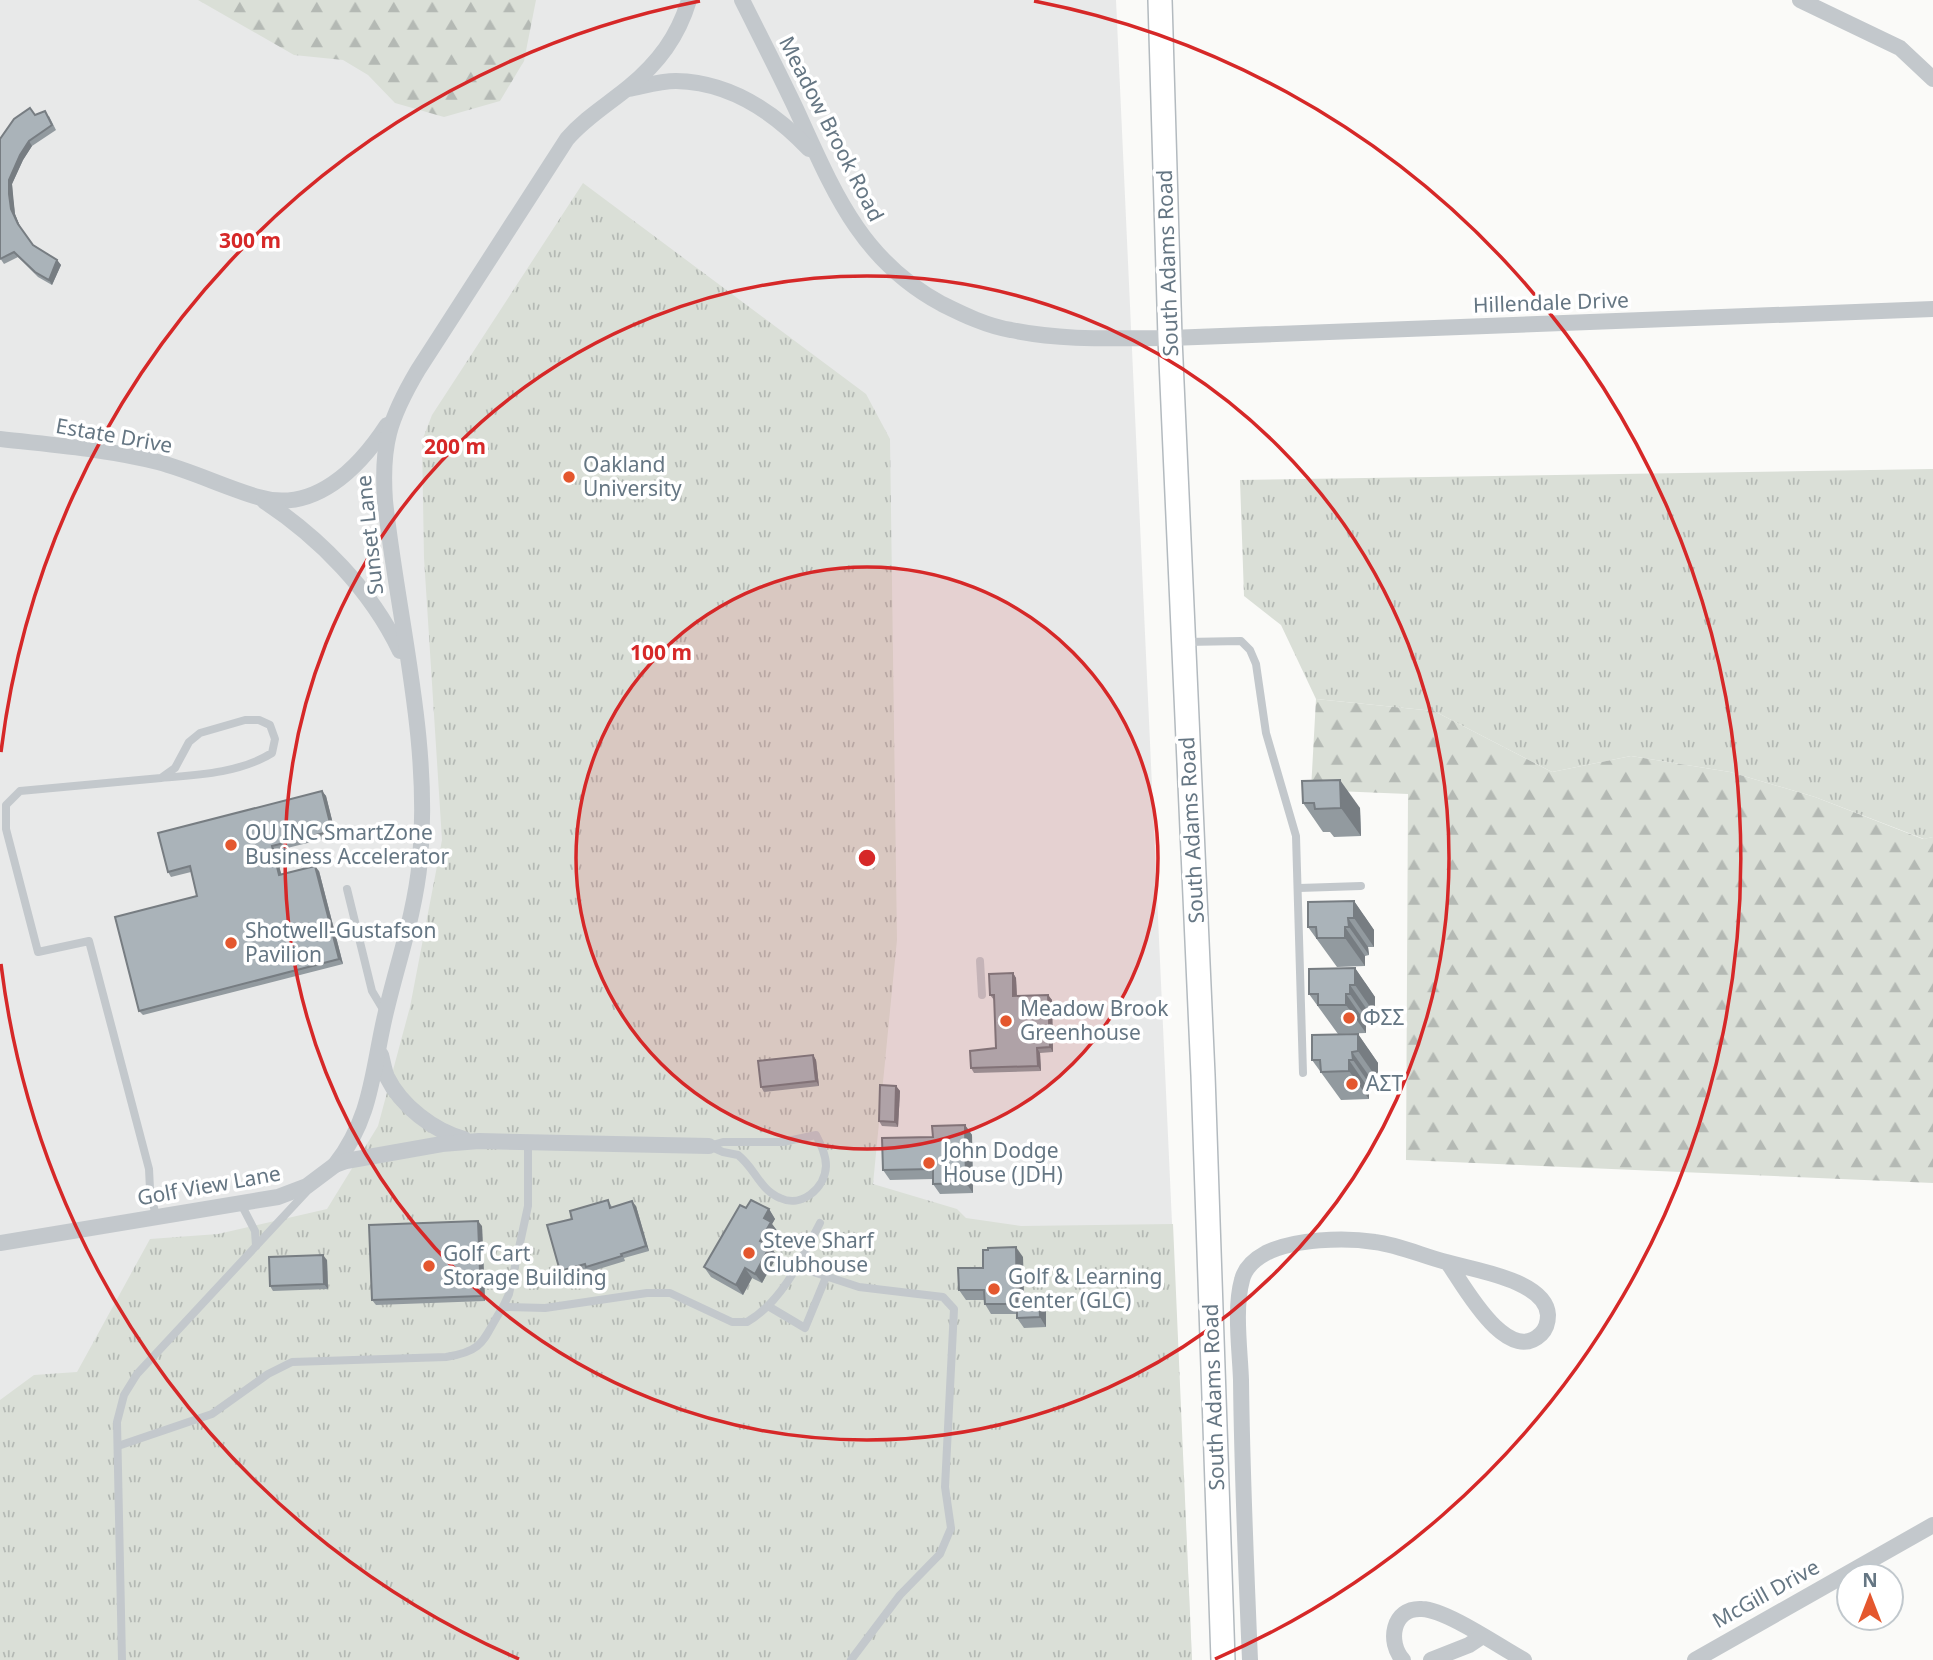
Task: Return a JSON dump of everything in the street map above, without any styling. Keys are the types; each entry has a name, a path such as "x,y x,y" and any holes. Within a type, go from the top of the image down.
{"main road":[{"name":"South Adams Road","path":"1160,0 1170,338 1203,1075 1223,1660"}],"street":[{"name":"Sunset Lane","path":"335,1165 364,1115 374,1081 386,1013 408,932 420,860 421,777 411,679 383,484 384,454 394,414 418,370 567,139 585,120 655,64 680,25 689,0"},
{"name":"Meadow Brook Road","path":"742,0 852,222 884,262 916,288 962,314 996,327 1033,334 1081,338 1170,338"},
{"path":"1800,0 1900,48 1933,79"},
{"name":"Sunset Lane","path":"627,89 675,81 702,84 726,91 768,111 799,138 821,164"},
{"name":"Hillendale Drive","path":"1170,338 1933,309"},
{"name":"Estate Drive","path":"0,439 145,459 196,474 259,498 290,501 318,494 331,486 367,451 394,414"},
{"name":"Estate Drive","path":"259,498 316,542 355,582 391,631 411,679"},
{"path":"379,1049 387,1077 411,1107 440,1130 479,1141"},
{"name":"Golf View Lane","path":"0,1243 291,1194 335,1165 442,1144 479,1141 709,1146"},
{"path":"1250,1660 1242,1478 1240,1311 1243,1276 1250,1264 1267,1253 1292,1245 1335,1240 1376,1242 1491,1274 1535,1292 1546,1306 1546,1327 1542,1333 1535,1339 1524,1342 1501,1333 1488,1320 1448,1263"},
{"name":"McGill Drive","path":"1695,1660 1763,1619 1933,1525"},
{"path":"1403,1660 1394,1646 1394,1630 1402,1616 1410,1610 1420,1608 1432,1611 1524,1660"},
{"path":"1432,1660 1481,1637"}],"lane":[{"path":"1183,642 1236,640 1245,644 1253,654 1266,733 1294,823 1299,888 1303,1073"},
{"path":"156,1217 149,1169 89,941 38,953 6,829 6,806 20,791 206,775 259,761 272,753 275,739 270,725 259,720 245,720 200,733 189,743 175,768 162,778"},
{"path":"1299,888 1361,886"},
{"path":"346,889 372,991 386,1013"},
{"path":"981,961 982,995"},
{"path":"816,1135 823,1148 826,1169 814,1192 799,1200 790,1201 781,1199 760,1185 738,1155 709,1146 723,1142 783,1142 816,1135"},
{"path":"118,1446 182,1426 212,1413 268,1374 292,1363 446,1357 465,1354 485,1340 509,1294 528,1206 528,1142"},
{"path":"122,1660 119,1409 131,1382 322,1176"},
{"path":"241,1203 255,1231 255,1247"},
{"path":"503,1307 545,1308 647,1293 670,1293 732,1322 740,1323 752,1319 768,1306 798,1266 820,1223"},
{"path":"798,1266 859,1287 943,1297 954,1309 945,1487 951,1528 940,1554 900,1595 851,1660"},
{"path":"768,1306 805,1328 826,1277"}],"shaded area":[{"name":"Oakland University","path":"0,0 1116,0 1192,1660 0,1660"}],"green space":[{"path":"198,0 536,0 524,61 500,101 444,117 395,103 368,75 343,60 294,55"},
{"path":"583,183 866,394 890,439 897,940 873,1184 957,1209 966,1218 1021,1226 1173,1224 1192,1660 0,1660 0,1400 34,1375 77,1372 150,1239 218,1234 327,1209 378,1126 410,1007 442,840 424,558 422,441 432,415"},
{"path":"1933,469 1933,837 1924,839 1815,797 1730,772 1631,756 1552,772 1434,711 1316,699 1281,625 1244,596 1240,480"},
{"path":"1316,699 1434,711 1552,772 1631,756 1730,772 1815,797 1923,839 1933,837 1933,1183 1406,1160 1408,794 1311,790"}],"building":[{"path":"30,108 35,115 45,111 52,125 29,141 20,155 9,180 9,194 11,209 18,224 33,245 57,260 49,280 35,272 14,252 0,259 0,139 14,119"},
{"path":"1340,780 1341,808 1315,809 1314,803 1303,803 1302,781"},
{"name":"Shotwell-Gustafson Pavilion","path":"322,791 332,831 272,846 279,875 315,866 339,959 139,1011 115,917 197,896 190,866 168,872 158,833"},
{"path":"1354,901 1354,918 1348,918 1349,927 1345,927 1345,938 1317,938 1316,927 1308,927 1308,902"},
{"path":"1355,968 1355,985 1350,985 1350,994 1346,994 1346,1005 1318,1005 1318,994 1309,994 1309,969"},
{"path":"1013,973 1013,996 1048,995 1050,1047 1037,1048 1038,1066 971,1068 970,1051 996,1048 994,995 990,995 989,974"},
{"path":"1358,1034 1358,1051 1352,1052 1353,1060 1349,1060 1349,1071 1321,1072 1320,1060 1312,1060 1312,1035"},
{"path":"813,1055 816,1081 761,1087 758,1061"},
{"path":"880,1085 896,1086 895,1122 879,1121"},
{"name":"John Dodge House (JDH)","path":"965,1125 966,1183 933,1184 933,1169 883,1170 882,1138 933,1137 932,1126"},
{"path":"608,1200 610,1208 632,1201 646,1246 586,1267 585,1264 560,1271 547,1225 572,1219 570,1211"},
{"name":"Steve Sharf Clubhouse","path":"751,1200 769,1209 764,1218 771,1222 760,1241 770,1246 755,1274 745,1268 736,1285 704,1267 740,1205 746,1208"},
{"name":"Golf Cart Storage Building","path":"478,1221 481,1296 372,1300 369,1225"},
{"path":"1016,1247 1017,1304 985,1304 984,1290 959,1290 958,1268 983,1268 983,1250 988,1248"},
{"path":"323,1255 324,1284 270,1286 269,1257"},
{"path":"1017,1296 1039,1296 1040,1317 1017,1318"}],"place":[{"name":"Oakland University","path":"569,477"},
{"name":"OU INC SmartZone Business Accelerator","path":"231,845"},
{"name":"Shotwell-Gustafson Pavilion","path":"231,943"},
{"name":"ΦΣΣ","path":"1349,1018"},
{"name":"Meadow Brook Greenhouse","path":"1006,1021"},
{"name":"AΣΤ","path":"1352,1084"},
{"name":"John Dodge House (JDH)","path":"929,1163"},
{"name":"Steve Sharf Clubhouse","path":"749,1253"},
{"name":"Golf Cart Storage Building","path":"429,1266"},
{"name":"Golf & Learning Center (GLC)","path":"994,1289"}]}
